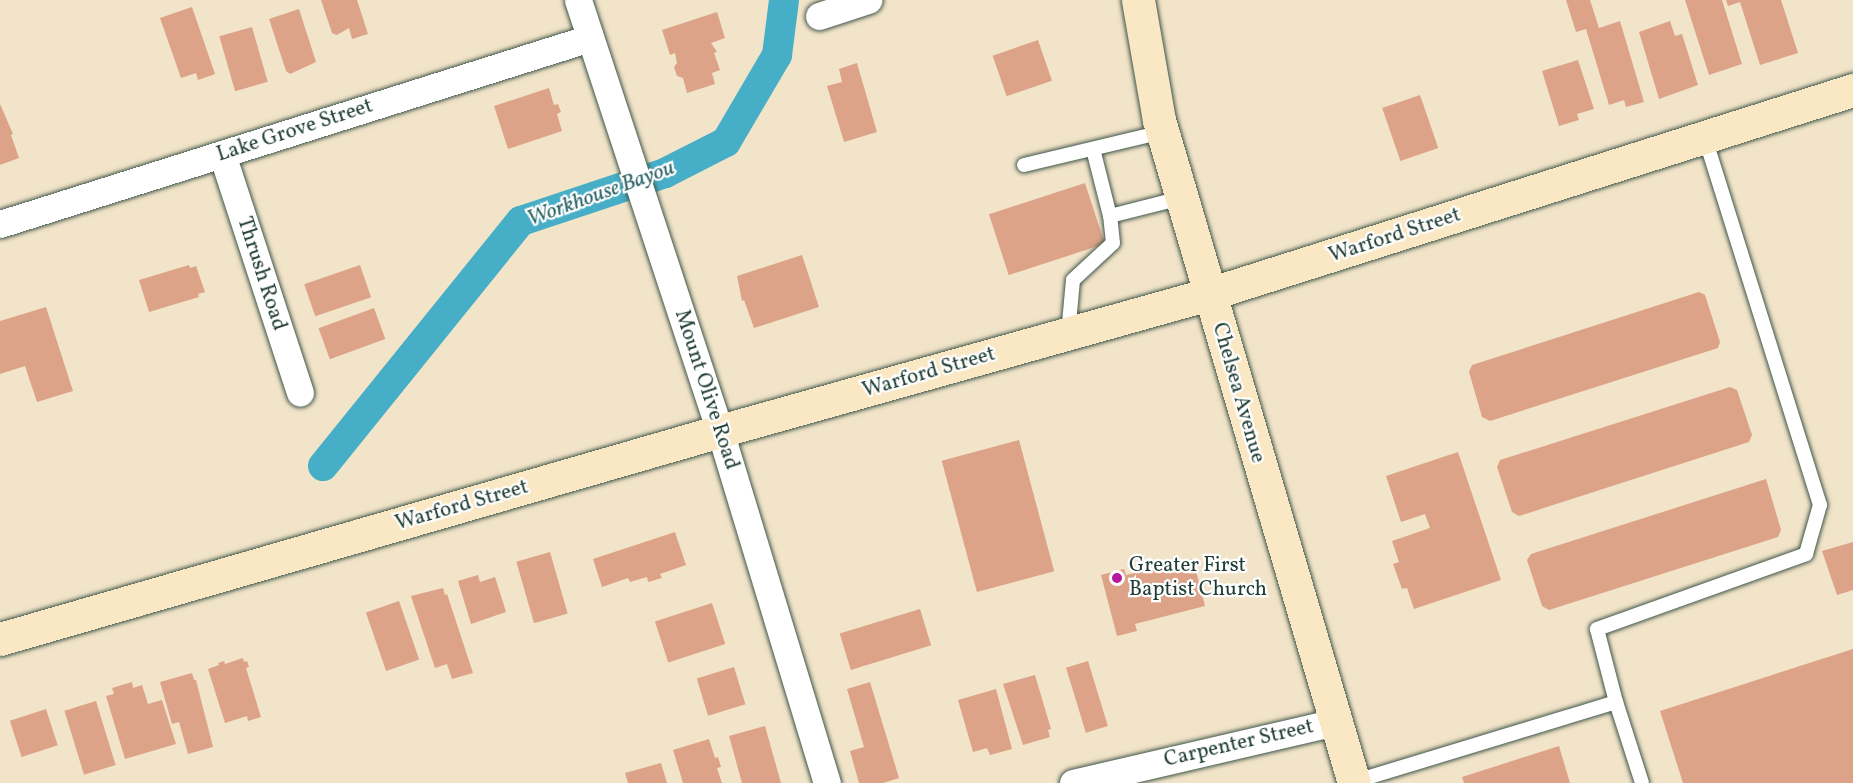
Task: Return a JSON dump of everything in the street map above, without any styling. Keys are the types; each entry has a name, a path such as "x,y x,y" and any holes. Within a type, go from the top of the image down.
{"main road":[{"name":"Chelsea Avenue","path":"1138,0 1163,132 1181,198 1354,783"},
{"name":"Warford Street","path":"0,639 720,431 1209,294 1853,90"}],"street":[{"name":"Mount Olive Road","path":"578,0 720,431 827,783"},
{"path":"819,16 868,0"},
{"name":"Lake Grove Street","path":"0,224 590,38"},
{"name":"Thrush Road","path":"222,154 300,393"},
{"name":"Carpenter Street","path":"1073,783 1335,722"}],"lane":[{"path":"1024,165 1163,132"},
{"path":"1642,783 1616,702 1598,629 1806,554 1820,505 1705,137"},
{"path":"1068,334 1073,280 1113,243 1110,216 1093,148"},
{"path":"1110,216 1181,198"},
{"path":"1354,783 1616,702"}],"building":[{"path":"321,0 357,0 368,34 352,39 349,28 337,35 332,33"},
{"path":"1566,0 1590,0 1599,28 1620,21 1644,102 1626,107 1624,100 1609,105 1586,29 1576,32"},
{"path":"1685,0 1722,0 1742,64 1709,75"},
{"path":"1726,0 1781,0 1798,53 1760,65 1740,2 1728,6"},
{"path":"192,7 215,74 198,80 196,73 181,78 160,18"},
{"path":"299,9 316,62 290,74 286,71 269,19"},
{"path":"717,12 725,38 711,43 717,52 714,53 720,70 712,73 715,84 687,93 683,78 677,76 674,67 677,63 675,53 670,55 662,30"},
{"path":"1670,21 1675,36 1682,34 1698,85 1659,99 1639,32"},
{"path":"252,27 268,82 235,91 219,36"},
{"path":"1038,40 1052,81 1007,96 993,56"},
{"path":"1578,60 1594,109 1577,114 1579,120 1559,126 1542,71"},
{"path":"857,63 877,132 844,142 827,86 842,82 839,69"},
{"path":"549,88 554,105 558,104 561,112 557,114 562,131 508,149 494,106"},
{"path":"1420,95 1438,148 1400,161 1382,108"},
{"path":"0,104 13,134 11,135 19,158 0,165"},
{"path":"1085,183 1105,244 1009,275 989,214"},
{"path":"802,255 819,307 754,328 744,300 742,301 737,276"},
{"path":"189,265 190,268 196,266 205,292 198,294 199,297 149,312 139,280"},
{"path":"360,265 371,297 315,316 304,284"},
{"path":"1699,292 1705,295 1720,342 1718,348 1490,421 1482,417 1469,372 1472,365"},
{"path":"46,307 73,391 37,402 25,366 0,374 0,321"},
{"path":"374,308 385,339 330,359 319,328"},
{"path":"1730,387 1737,390 1752,435 1749,442 1519,516 1512,512 1497,467 1500,460"},
{"path":"1019,440 1054,571 977,592 942,461"},
{"path":"1458,452 1501,580 1414,609 1407,588 1402,589 1393,564 1399,562 1392,541 1430,528 1425,514 1401,522 1386,476"},
{"path":"1766,479 1781,530 1778,537 1549,610 1542,606 1527,560 1531,554"},
{"path":"675,532 686,565 660,574 662,578 648,582 647,577 630,582 628,578 602,587 593,559"},
{"path":"1853,542 1853,590 1837,595 1822,551"},
{"path":"550,552 568,614 534,623 516,562"},
{"path":"1193,559 1205,606 1135,624 1137,631 1117,636 1101,575 1124,569 1126,575"},
{"path":"478,575 480,582 495,577 506,612 471,624 458,581"},
{"path":"443,588 473,673 452,679 447,664 435,668 411,596"},
{"path":"399,601 419,660 386,671 366,612"},
{"path":"712,603 725,644 668,662 655,622"},
{"path":"920,609 931,645 851,670 840,634"},
{"path":"1853,649 1853,783 1683,783 1660,711"},
{"path":"243,658 249,667 246,668 261,717 248,721 247,716 225,723 208,669 224,661 225,664"},
{"path":"1088,661 1108,726 1086,733 1066,668"},
{"path":"734,667 745,704 708,716 697,678"},
{"path":"192,673 196,680 213,747 188,754 179,722 172,724 160,682"},
{"path":"1035,675 1051,729 1048,730 1050,737 1023,745 1003,684"},
{"path":"132,682 133,688 142,685 148,704 162,700 176,744 125,759 106,696 114,694 112,688"},
{"path":"870,682 899,778 883,783 859,783 850,751 864,747 847,689"},
{"path":"996,689 1012,749 990,755 987,748 973,752 958,700"},
{"path":"96,701 116,765 84,775 64,711"},
{"path":"46,709 58,745 22,757 10,721"},
{"path":"765,726 781,783 742,783 729,736"},
{"path":"709,739 715,758 718,757 721,767 717,768 722,783 683,783 673,750"},
{"path":"1559,746 1570,783 1464,783 1462,777"},
{"path":"661,763 667,783 628,783 625,773"}],"waterway":[{"name":"Workhouse Bayou","path":"323,466 521,221 665,173 726,142 777,55 784,0"}],"place":[{"name":"Greater First Baptist Church","path":"1117,578"}]}
